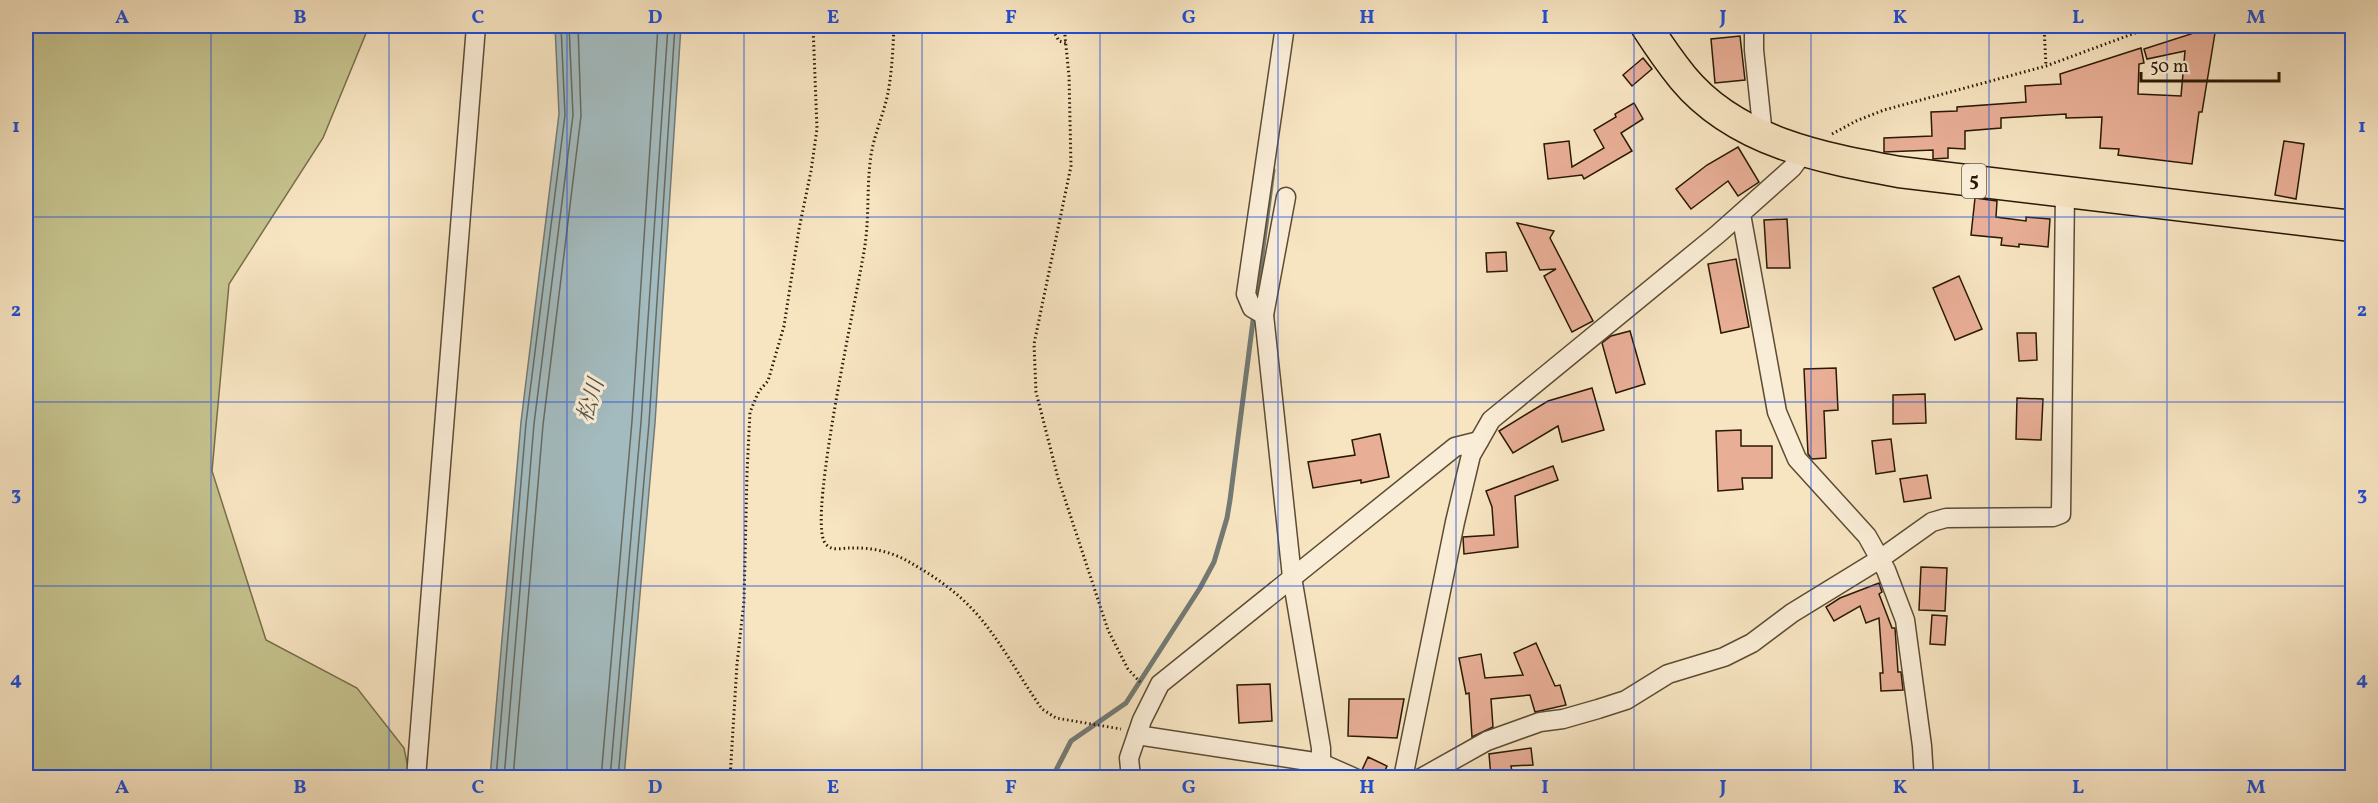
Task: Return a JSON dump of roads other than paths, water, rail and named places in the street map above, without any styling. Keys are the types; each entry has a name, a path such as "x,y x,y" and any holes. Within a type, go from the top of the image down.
{"main road":[{"name":"5","path":"1646,26 1684,79 1712,106 1765,136 1814,155 1899,172 2352,226"}],"street":[{"path":"416,777 476,26"},
{"path":"1264,315 1252,308 1246,294 1285,26"},
{"path":"1754,26 1754,50 1765,136"},
{"path":"1403,777 1455,522 1471,455 1491,420 1741,214 1792,168 1814,155"},
{"path":"1421,777 1487,741 1540,722 1598,710 1626,699 1668,674 1724,657 1752,643 1792,613 1880,559 1932,522 1946,518 2053,517 2061,514 2065,192"},
{"path":"1286,197 1264,315 1292,578 1321,748 1321,763"},
{"path":"1741,214 1777,412 1797,459 1867,536 1886,570 1905,620 1924,777"},
{"path":"1131,777 1129,758 1160,684 1455,447 1479,441"},
{"path":"1137,735 1321,763 1355,777"}],"water":[{"name":"松川","path":"555,26 681,26 655,423 624,777 490,777 521,422 559,114"}],"waterway":[{"path":"1256,301 1273,170"},
{"path":"1052,778 1071,741 1126,703 1200,588 1214,562 1230,500 1254,313"}]}
